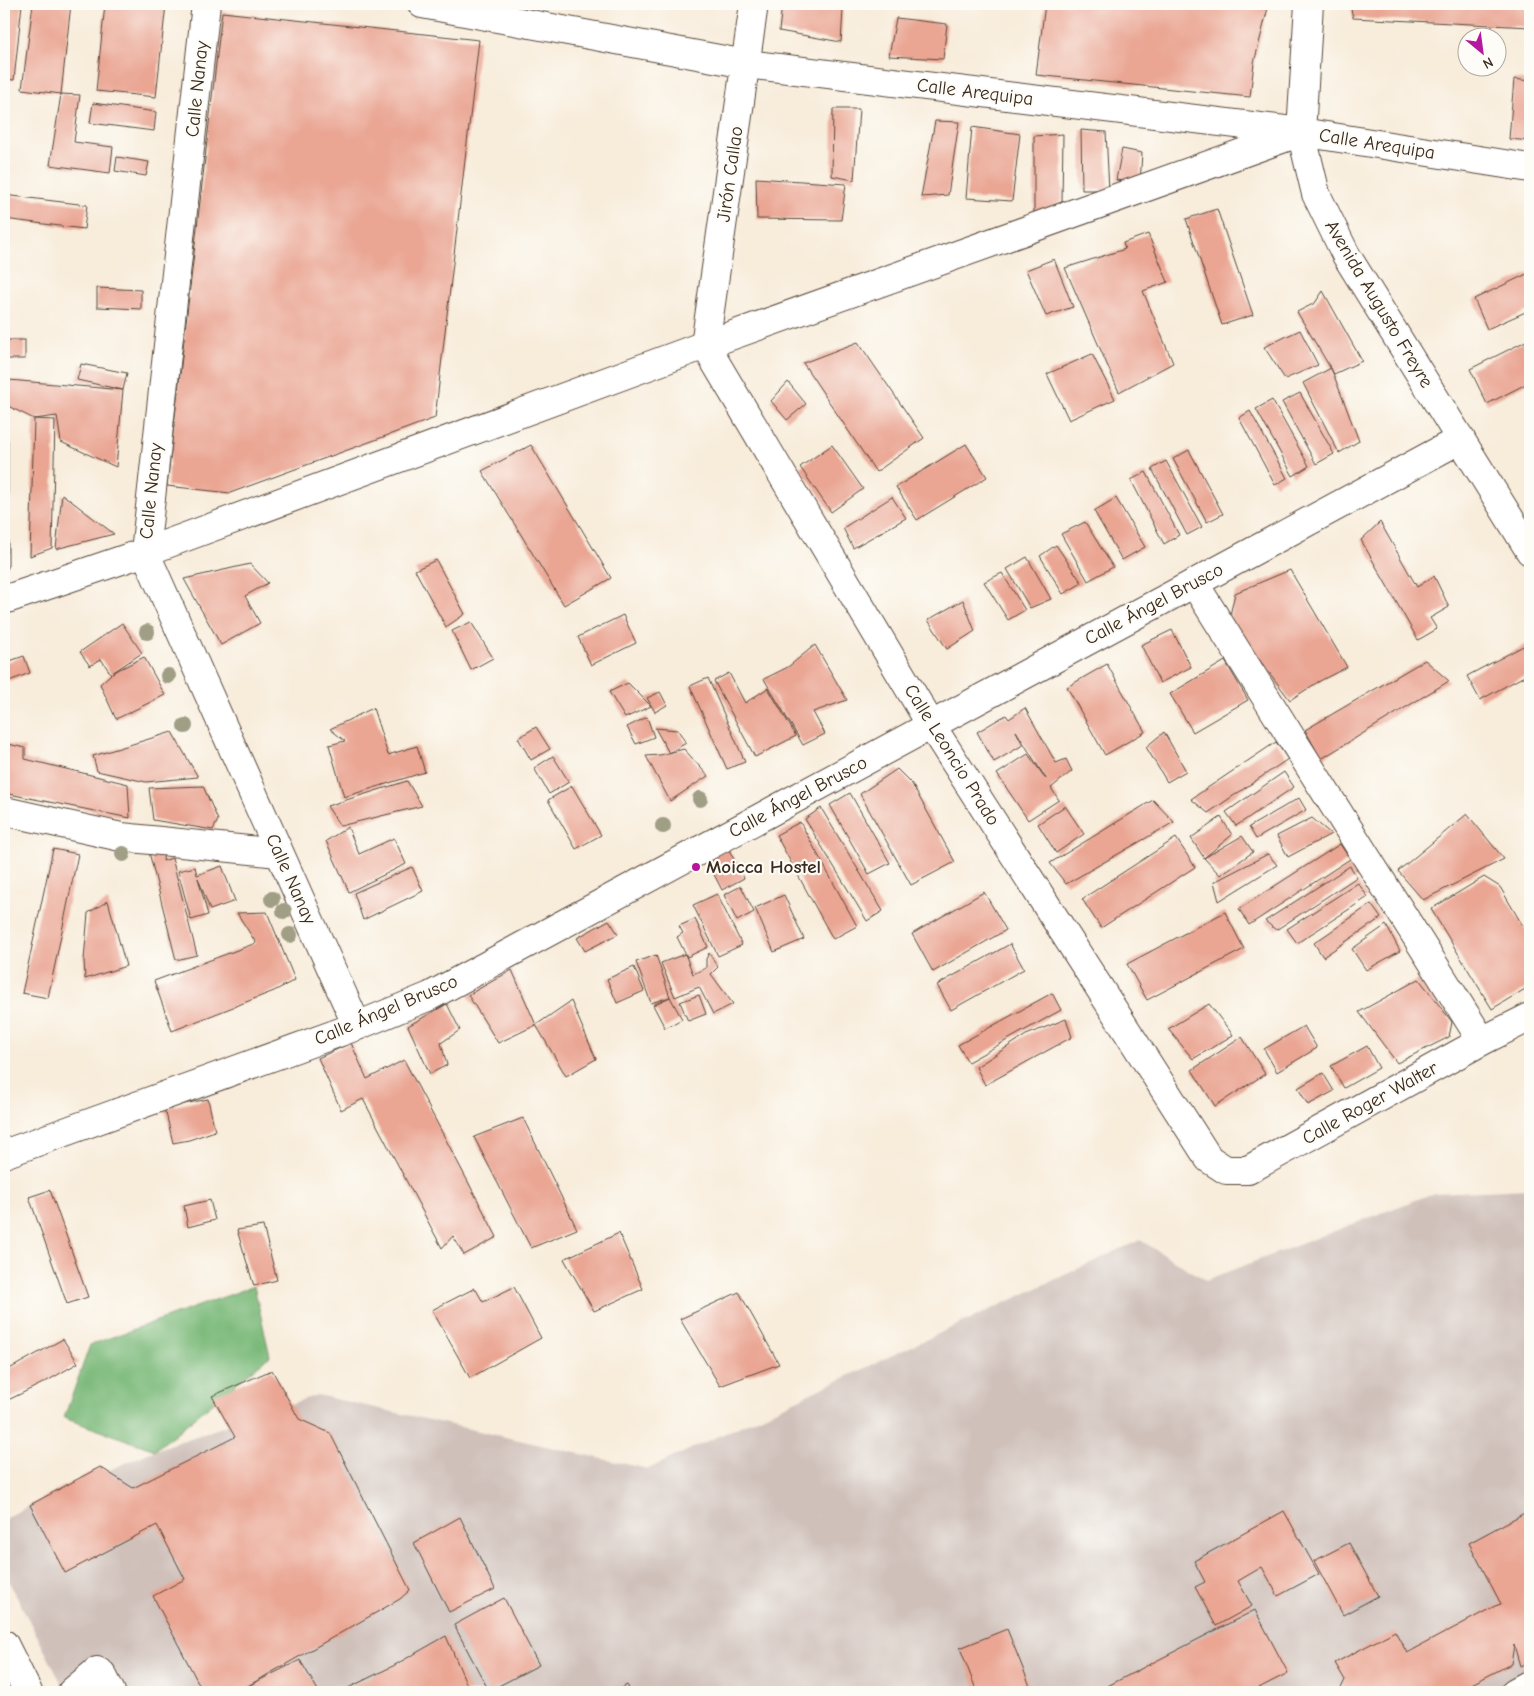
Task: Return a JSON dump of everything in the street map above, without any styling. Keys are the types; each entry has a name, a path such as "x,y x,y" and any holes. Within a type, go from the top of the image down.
{"street":[{"name":"Calle Nanay","path":"206,4 144,552 357,1026"},
{"name":"Calle Arequipa","path":"422,4 746,64 1301,132 1530,168"},
{"name":"Jirón Callao","path":"705,345 754,4"},
{"name":"Avenida Augusto Freyre","path":"1309,4 1301,132 1316,194 1346,255 1530,550"},
{"path":"4,600 144,552 705,345 1301,132"},
{"name":"Calle Leoncio Prado","path":"705,345 931,725 1209,1159"},
{"name":"Calle Ángel Brusco","path":"4,1154 357,1026 430,996 1460,438"},
{"path":"1194,582 1482,1041"},
{"path":"4,811 120,837 279,852"},
{"name":"Calle Roger Walter","path":"1209,1159 1226,1170 1248,1170 1482,1041 1530,1017"},
{"path":"4,1644 28,1692"},
{"path":"72,1692 97,1672 102,1674 111,1692"},
{"path":"1515,1692 1530,1684"}],"shaded area":[{"path":"1530,1189 1530,1692 66,1692 4,1572 4,1519 30,1505 155,1450 317,1395 648,1469 1140,1240 1206,1280 1434,1193"}],"green space":[{"path":"254,1286 270,1356 155,1450 64,1418 90,1345"}],"building":[{"path":"4,4 22,4 14,80 4,79"},
{"path":"33,4 71,4 61,94 22,89"},
{"path":"105,4 166,4 156,97 96,91"},
{"path":"782,4 843,9 841,42 779,31"},
{"path":"1045,4 1269,4 1254,63 1250,97 1036,75"},
{"path":"1350,4 1530,4 1530,27 1353,18"},
{"path":"222,12 479,40 435,418 230,493 167,486"},
{"path":"896,18 947,24 943,59 889,56"},
{"path":"1514,79 1530,81 1530,141 1509,139"},
{"path":"61,94 80,95 74,142 113,147 110,173 50,165"},
{"path":"93,103 156,112 154,131 90,123"},
{"path":"833,109 859,109 854,180 832,176"},
{"path":"935,121 959,122 948,195 921,197"},
{"path":"972,127 1020,134 1012,201 966,198"},
{"path":"1081,130 1106,132 1109,190 1082,190"},
{"path":"1063,134 1062,202 1034,214 1034,136"},
{"path":"1122,149 1142,153 1140,183 1116,180"},
{"path":"117,157 149,162 146,176 115,171"},
{"path":"756,178 846,184 841,220 757,219"},
{"path":"4,195 87,205 84,229 4,219"},
{"path":"1217,209 1253,315 1222,325 1186,219"},
{"path":"1148,234 1168,282 1143,291 1173,363 1119,392 1065,268 1125,249 1123,243"},
{"path":"1054,259 1073,307 1046,316 1026,270"},
{"path":"1529,273 1530,310 1487,329 1474,299"},
{"path":"97,288 141,290 141,309 97,307"},
{"path":"1323,291 1362,361 1334,374 1297,312 1315,303"},
{"path":"1300,330 1318,365 1285,379 1264,347"},
{"path":"1530,339 1530,382 1487,404 1470,369"},
{"path":"4,340 25,340 25,359 4,359"},
{"path":"858,342 924,438 876,472 803,363"},
{"path":"1092,354 1115,399 1069,420 1047,374"},
{"path":"81,364 127,373 123,390 77,380"},
{"path":"1331,368 1359,441 1339,453 1303,383"},
{"path":"9,380 123,390 116,467 61,442 57,416 34,419 6,405"},
{"path":"788,382 806,404 787,420 771,401"},
{"path":"1300,393 1334,454 1316,464 1282,402"},
{"path":"1272,400 1309,466 1293,476 1256,409"},
{"path":"1250,411 1287,478 1275,485 1239,418"},
{"path":"34,419 55,420 52,548 30,556"},
{"path":"4,440 8,440 8,568 4,569"},
{"path":"966,444 987,477 917,520 896,487"},
{"path":"531,445 611,578 564,605 482,471"},
{"path":"832,445 863,489 831,512 800,467"},
{"path":"1189,450 1223,514 1207,522 1173,459"},
{"path":"1166,461 1202,527 1187,535 1152,469"},
{"path":"1146,472 1179,535 1164,544 1131,480"},
{"path":"62,494 114,534 56,549"},
{"path":"892,497 906,518 853,548 843,528"},
{"path":"1116,498 1145,547 1122,560 1094,511"},
{"path":"1085,522 1113,567 1088,581 1061,534"},
{"path":"1380,522 1417,587 1434,576 1449,607 1430,618 1437,629 1418,640 1361,540"},
{"path":"1056,545 1082,583 1063,594 1040,556"},
{"path":"1027,557 1051,599 1030,608 1007,569"},
{"path":"436,560 465,614 446,627 415,570"},
{"path":"250,564 268,583 245,596 260,623 221,645 184,579"},
{"path":"1290,570 1347,667 1318,682 1290,700 1229,620 1235,593"},
{"path":"1002,573 1025,610 1008,620 984,582"},
{"path":"963,600 975,631 947,649 928,620"},
{"path":"623,615 636,643 591,665 578,637"},
{"path":"471,622 493,658 471,670 452,631"},
{"path":"122,623 142,653 112,673 144,657 165,695 116,719 100,684 111,674 101,659 90,666 80,652"},
{"path":"1172,630 1191,667 1160,683 1141,645"},
{"path":"1527,644 1530,650 1530,673 1480,700 1467,676"},
{"path":"815,645 847,700 813,712 825,734 803,745 764,679 788,667"},
{"path":"24,656 30,673 9,681 4,663"},
{"path":"1425,660 1449,681 1321,759 1305,730"},
{"path":"1225,661 1248,700 1193,732 1170,694"},
{"path":"1107,664 1145,732 1105,755 1067,687"},
{"path":"729,673 745,703 768,688 796,736 755,757 714,681"},
{"path":"708,678 745,762 727,769 690,686"},
{"path":"628,683 651,706 625,718 609,692"},
{"path":"660,692 667,705 655,712 647,698"},
{"path":"373,708 388,755 417,746 425,772 344,797 329,745 345,741 330,729"},
{"path":"1025,708 1056,763 1066,759 1072,771 1051,788 1059,800 1028,820 997,774 1028,754 1046,779 1016,731 1023,745 994,762 977,732 1006,715 1009,719"},
{"path":"647,717 654,737 636,744 627,727"},
{"path":"536,727 550,749 531,760 518,738"},
{"path":"655,728 678,730 686,743 669,753"},
{"path":"172,732 198,777 146,782 97,771 93,756"},
{"path":"1164,732 1186,771 1167,782 1146,747"},
{"path":"1276,742 1288,759 1208,813 1191,799"},
{"path":"4,743 25,748 25,759 128,784 130,818 4,793"},
{"path":"684,749 708,776 670,801 646,756 660,755"},
{"path":"553,756 569,782 549,794 534,768"},
{"path":"897,769 912,784 955,862 911,885 860,794"},
{"path":"1284,772 1294,787 1236,826 1226,812"},
{"path":"407,781 422,806 340,826 327,806"},
{"path":"203,786 218,820 213,830 153,820 149,788"},
{"path":"572,786 601,835 576,849 548,800"},
{"path":"850,793 890,863 869,874 830,805"},
{"path":"1299,798 1306,810 1256,839 1249,827"},
{"path":"1153,800 1174,822 1066,884 1050,863"},
{"path":"1065,806 1084,834 1056,853 1038,824"},
{"path":"821,808 883,911 867,921 805,819"},
{"path":"1467,814 1504,859 1423,900 1398,871"},
{"path":"1221,817 1232,835 1204,858 1191,838"},
{"path":"1312,818 1331,834 1288,857 1277,836"},
{"path":"800,822 857,926 833,939 776,835"},
{"path":"348,827 359,854 394,838 406,864 349,892 326,841"},
{"path":"1242,836 1253,852 1220,875 1204,858"},
{"path":"1176,838 1195,867 1101,928 1082,899"},
{"path":"1340,844 1350,859 1249,925 1239,909"},
{"path":"148,848 164,850 163,861 172,858 197,955 176,960"},
{"path":"728,848 744,878 722,890 706,859"},
{"path":"53,849 78,854 48,998 22,993"},
{"path":"1268,854 1277,865 1219,901 1214,882"},
{"path":"222,866 235,901 210,910 198,878 208,915 191,920 178,871 195,867 197,875"},
{"path":"1350,866 1357,877 1276,930 1265,921"},
{"path":"412,867 423,891 363,920 354,893"},
{"path":"1484,877 1500,887 1530,938 1530,986 1492,1009 1431,909"},
{"path":"1358,883 1368,897 1297,943 1287,929"},
{"path":"741,886 754,912 737,921 724,895"},
{"path":"984,892 1006,930 933,972 912,934"},
{"path":"717,894 742,945 718,956 693,905"},
{"path":"784,895 804,939 774,952 755,908"},
{"path":"108,901 126,966 85,979 84,960 88,913"},
{"path":"1371,904 1381,918 1323,957 1314,943"},
{"path":"267,912 295,980 274,991 172,1031 154,981 256,943 237,913"},
{"path":"1225,912 1244,949 1147,1000 1127,964"},
{"path":"695,919 708,947 687,957 677,937 683,933 679,926"},
{"path":"609,920 618,934 585,951 577,938"},
{"path":"1386,925 1400,951 1366,970 1352,949"},
{"path":"1010,944 1024,969 951,1010 937,985"},
{"path":"709,953 718,967 711,974 733,1004 713,1014 699,987 675,997 661,963 685,954 693,974 706,968 706,959"},
{"path":"656,955 670,997 651,1003 636,962"},
{"path":"634,967 644,991 617,1003 607,979"},
{"path":"512,970 536,1025 498,1043 468,995"},
{"path":"1419,979 1452,1022 1449,1037 1397,1063 1359,1012"},
{"path":"1052,993 1061,1010 968,1062 958,1045"},
{"path":"699,995 706,1014 688,1021 680,1002"},
{"path":"670,997 682,1019 665,1028 653,1005"},
{"path":"571,1001 596,1059 566,1076 536,1025"},
{"path":"447,1004 460,1030 441,1043 447,1065 430,1074 408,1026"},
{"path":"1209,1004 1233,1035 1193,1059 1168,1029"},
{"path":"1066,1019 1072,1037 985,1085 976,1067 1026,1035"},
{"path":"1304,1026 1317,1048 1277,1072 1264,1049"},
{"path":"1242,1037 1265,1074 1215,1106 1192,1070"},
{"path":"351,1043 367,1079 404,1060 497,1237 464,1255 453,1236 442,1248 363,1099 341,1110 318,1058"},
{"path":"1367,1046 1379,1068 1344,1088 1331,1066"},
{"path":"1323,1073 1334,1091 1308,1105 1298,1088"},
{"path":"208,1099 215,1131 189,1140 173,1143 166,1113 160,1109"},
{"path":"523,1118 577,1229 531,1248 474,1137"},
{"path":"50,1190 88,1297 67,1304 29,1197"},
{"path":"210,1200 215,1220 188,1227 184,1206"},
{"path":"263,1226 277,1280 254,1286 237,1230"},
{"path":"619,1233 643,1289 594,1311 564,1259"},
{"path":"514,1287 541,1338 470,1378 432,1310 475,1288 483,1302"},
{"path":"739,1292 779,1364 720,1386 680,1319"},
{"path":"63,1339 78,1363 4,1402 4,1372"},
{"path":"272,1370 299,1419 330,1433 410,1590 400,1599 246,1687 300,1660 319,1692 203,1692 153,1596 185,1579 157,1525 65,1573 30,1505 100,1467 133,1488 235,1437 212,1396"},
{"path":"1530,1510 1530,1661 1520,1666 1514,1645 1511,1664 1456,1692 1339,1692 1345,1680 1335,1663 1395,1631 1407,1653 1501,1604 1469,1543"},
{"path":"1284,1511 1319,1574 1278,1596 1262,1567 1238,1581 1252,1606 1216,1626 1195,1587 1205,1582 1194,1561"},
{"path":"460,1517 495,1589 449,1612 414,1543"},
{"path":"1349,1543 1378,1596 1343,1615 1314,1561"},
{"path":"504,1598 539,1665 489,1691 454,1625"},
{"path":"1255,1610 1288,1673 1251,1692 1096,1692"},
{"path":"1007,1629 1030,1686 1015,1692 977,1692 960,1648"},
{"path":"446,1636 470,1692 340,1692 393,1666"},
{"path":"627,1685 631,1692 613,1692"}],"place":[{"name":"Moicca Hostel","path":"696,867"}]}
